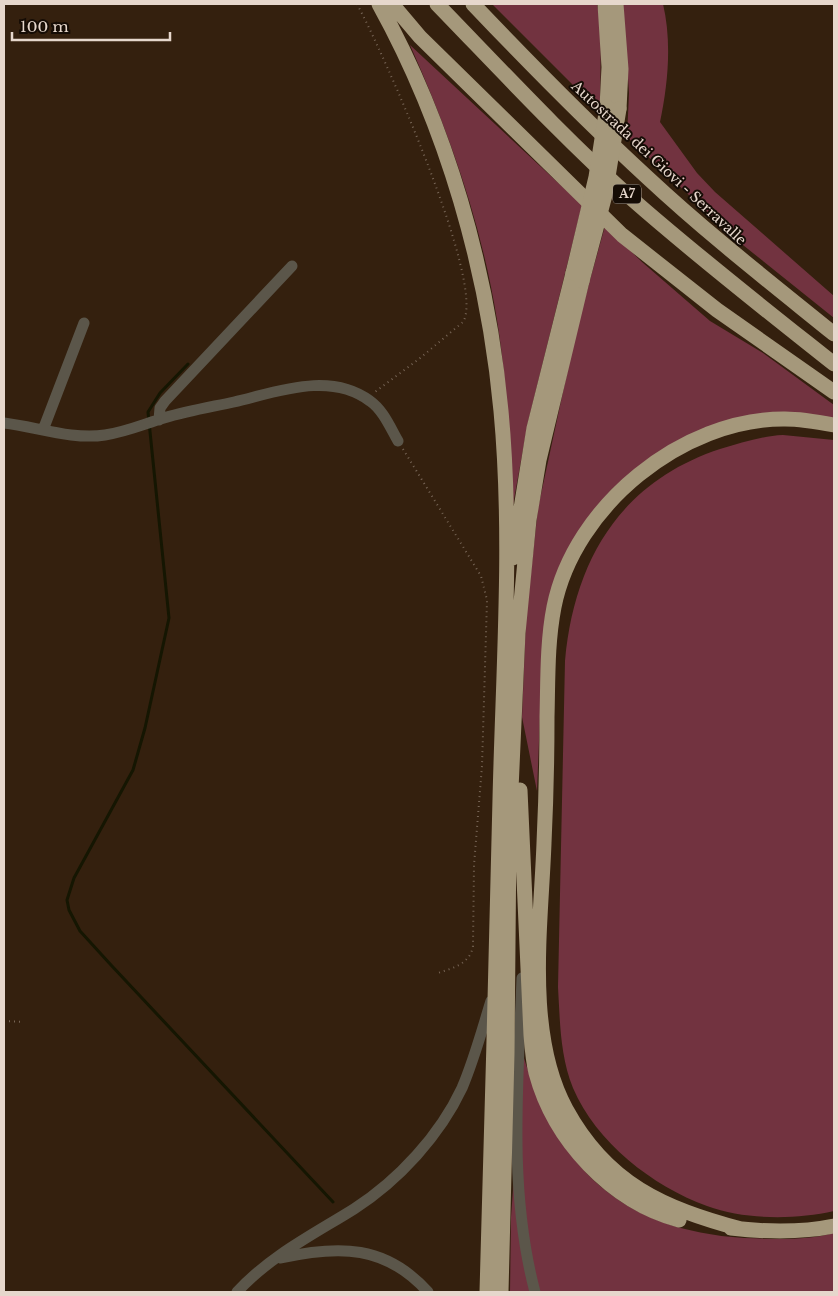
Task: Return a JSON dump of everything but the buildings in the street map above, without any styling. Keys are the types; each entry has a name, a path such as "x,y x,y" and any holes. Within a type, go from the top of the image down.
{"highway":[{"path":"379,4 402,45 450,169 481,273 501,411 506,606 487,1292"},
{"path":"392,4 426,43 622,235 717,310 834,392"},
{"name":"A7","path":"437,4 520,91 631,198 723,277 834,364"},
{"name":"Autostrada dei Giovi - Serravalle","path":"473,4 539,74 648,178 740,258 834,334"},
{"path":"605,4 613,108"},
{"path":"501,1292 508,1053 509,834 519,625 529,520 596,177 621,69 616,4"},
{"path":"506,606 534,428 577,277"},
{"path":"741,1229 674,1208 651,1198 628,1183 604,1162 585,1139 565,1108 552,1075 543,1041 540,963 546,805 548,647 555,603 572,557 595,519 633,478 681,445 735,426 784,419 834,425"},
{"path":"514,707 531,1035 536,1073 549,1107 567,1138 588,1164 612,1186 634,1202 675,1218 698,1224 779,1232 816,1230 834,1226"}],"street":[{"path":"159,420 160,408 165,401 292,266"},
{"path":"43,430 84,323"},
{"path":"4,424 43,430 103,435 132,430 159,420 302,386 337,387 364,397 379,410 398,441"},
{"path":"525,912 517,1167 521,1218 535,1292"},
{"path":"237,1292 260,1270 274,1260 376,1194 405,1167 436,1129 453,1104 467,1076 495,988"},
{"path":"274,1260 327,1250 364,1252 396,1265 428,1292"}],"path":[{"path":"357,4 391,72 421,149 455,245 467,300 466,317 459,326 384,386 364,397"},
{"path":"398,441 473,563 487,595 483,750 474,857 473,946 465,962 438,973"},
{"path":"4,1021 23,1022"}],"shaded area":[{"path":"492,4 597,4 601,26 600,112"},
{"path":"623,4 663,4 666,18 668,63 660,122 697,173 715,192 834,296 834,318 738,241 627,137 629,93"},
{"path":"410,45 582,205 528,422 513,505 503,366 491,284 473,214 451,145"},
{"path":"605,226 642,262 710,321 763,353 834,405 834,419 784,414 647,461 612,489 585,523 543,642 537,791 522,717 526,618 538,508 577,327"},
{"path":"783,435 834,440 834,1211 803,1216 770,1217 722,1211 686,1197 646,1174 611,1144 583,1108 573,1088 565,1063 561,1038 558,987 565,661 570,625 579,590 592,559 608,530 629,504 655,482 685,463 720,449 759,438"},
{"path":"523,1055 538,1095 555,1131 576,1161 600,1186 629,1207 662,1222 701,1233 744,1238 778,1239 823,1236 834,1233 834,1292 510,1292 511,1217"}],"waterway":[{"path":"188,364 160,393 148,412 169,618 145,728 133,770 74,878 67,900 69,910 80,931 333,1202"}]}
